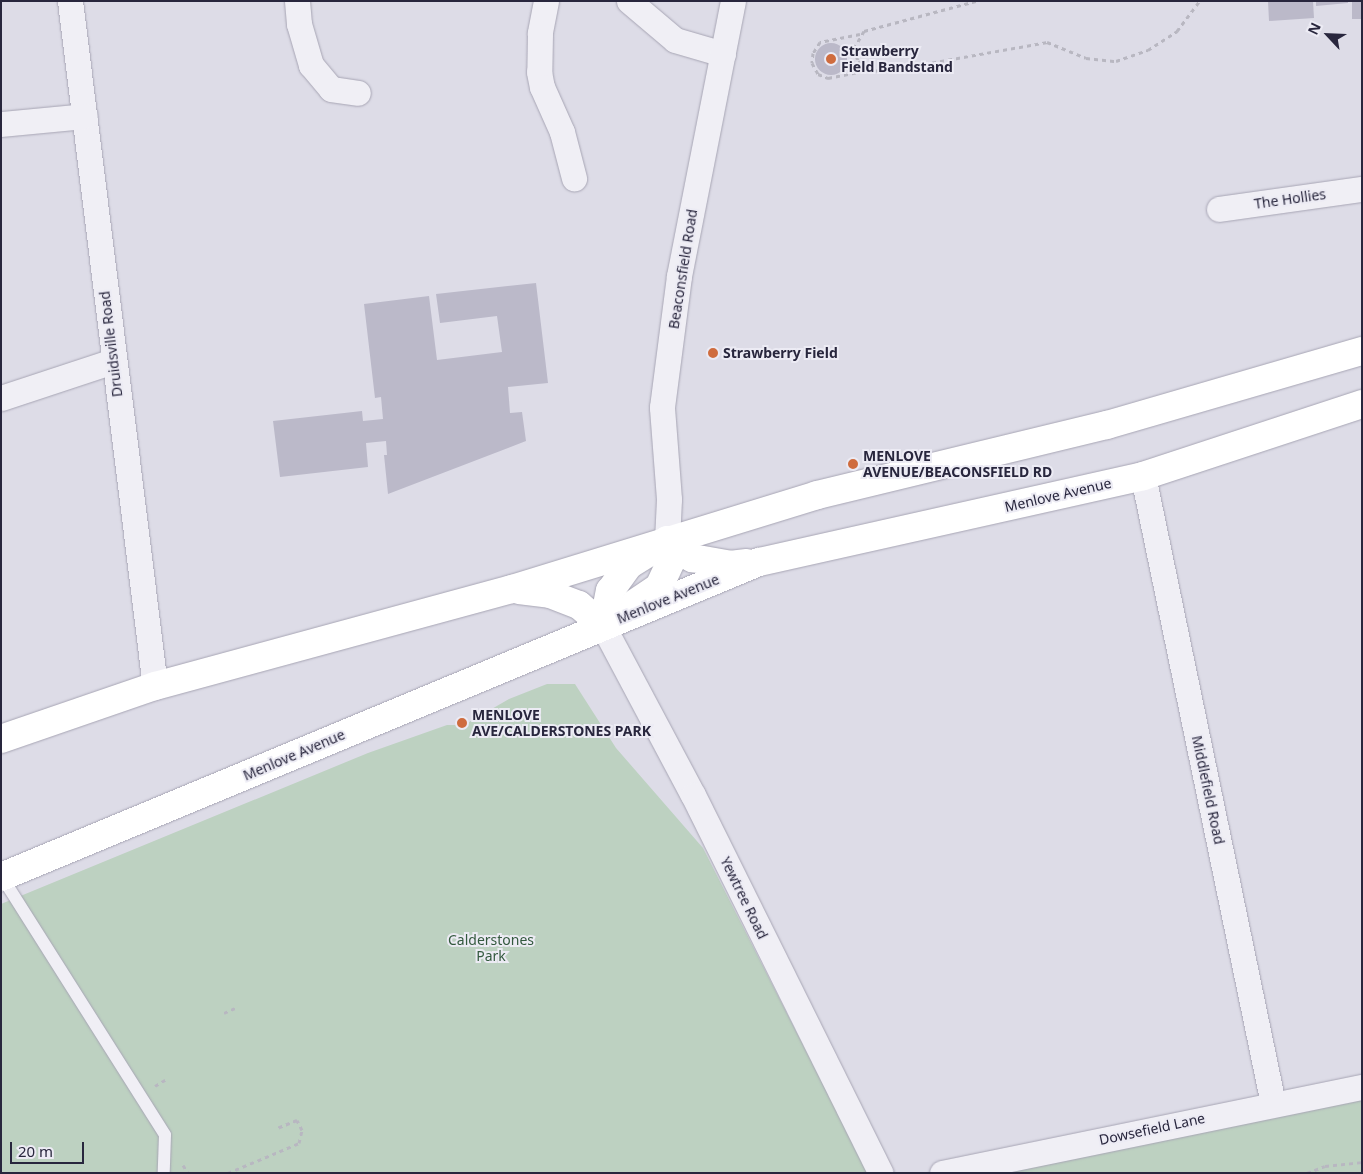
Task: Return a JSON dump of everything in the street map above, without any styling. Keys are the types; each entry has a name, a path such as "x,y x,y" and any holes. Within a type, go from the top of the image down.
{"highway":[{"path":"1,739 155,686 512,589 817,495 1107,425 1362,352"},
{"name":"Menlove Avenue","path":"1,877 759,562 1143,476 1362,404"},
{"path":"668,540 692,558 730,566 759,562"},
{"path":"512,589 550,594 579,605 602,626 610,591 629,565 668,540"}],"street":[{"name":"Druidsville Road","path":"70,1 113,361 155,686"},
{"path":"297,1 298,24 311,65 331,89 358,94"},
{"path":"546,1 540,33 539,72 542,87 562,132 574,178"},
{"path":"629,1 675,40 723,54"},
{"name":"Beaconsfield Road","path":"668,540 669,499 662,407 679,276 733,1"},
{"path":"1,124 84,116"},
{"name":"The Hollies","path":"1219,210 1362,189"},
{"path":"1,398 113,361"},
{"name":"Middlefield Road","path":"1143,476 1273,1104"},
{"name":"Yewtree Road","path":"602,626 693,796 881,1173"},
{"name":"Dowsefield Lane","path":"942,1173 1362,1087"}],"lane":[{"path":"1,877 165,1135 164,1173"}],"path":[{"path":"976,1 860,34 820,42 812,52 812,63 818,74 828,78 868,70 885,71 1047,42 1086,58 1116,61 1148,50 1177,31 1200,1"},
{"path":"860,34 856,40 855,55 868,70"},
{"path":"224,1013 235,1008"},
{"path":"228,1173 299,1143 302,1130 297,1120 277,1128"},
{"path":"1307,1173 1325,1166 1362,1162"}],"green space":[{"name":"Calderstones Park","path":"547,684 575,684 616,748 703,848 868,1173 1,1173 1,904 368,753 447,725 464,725 509,699"},
{"path":"1362,1097 1362,1173 984,1173"}],"building":[{"path":"1268,1 1313,1 1314,18 1269,21"},
{"path":"1316,1 1348,1 1348,3 1316,6"},
{"path":"1352,1 1362,1 1362,19 1352,19"},
{"name":"Strawberry Field Bandstand","path":"831,43 837,44 842,48 846,53 846,65 842,70 837,74 831,75 825,74 820,70 816,65 815,59 816,53 820,48 825,44"},
{"path":"536,283 548,383 508,387 510,413 522,412 526,441 388,494 384,455 387,455 386,441 366,443 368,467 280,477 273,421 362,411 363,421 383,419 381,397 375,398 364,304 429,296 437,360 502,352 497,316 440,323 436,294"}],"place":[{"name":"Strawberry Field Bandstand","path":"831,59"},
{"name":"Strawberry Field","path":"713,353"},
{"name":"MENLOVE AVENUE/BEACONSFIELD RD","path":"853,464"},
{"name":"MENLOVE AVE/CALDERSTONES PARK","path":"462,723"}]}
